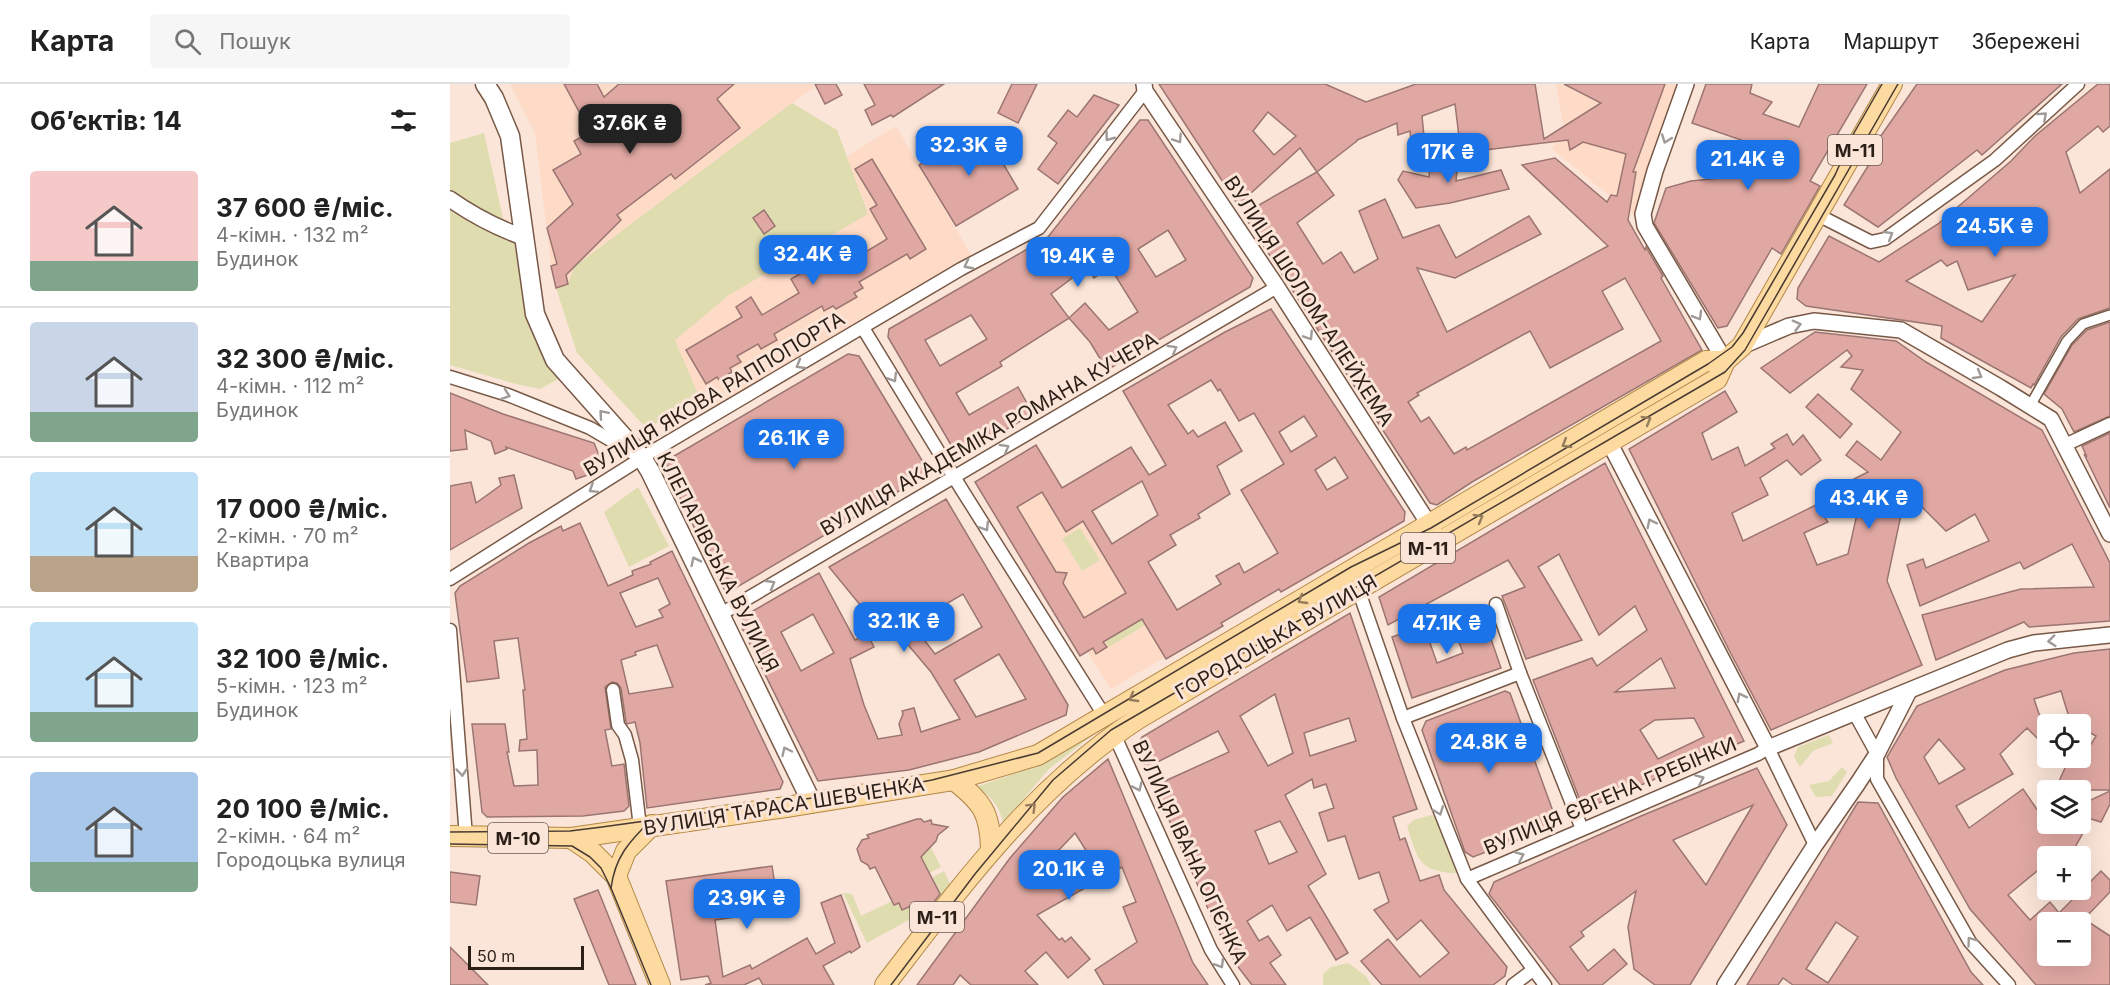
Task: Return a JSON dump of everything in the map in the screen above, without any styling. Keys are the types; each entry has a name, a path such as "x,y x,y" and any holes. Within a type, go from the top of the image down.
{"main road":[{"name":"КЛЕПАРІВСЬКА ВУЛИЦЯ","path":"485,84 510,136 535,314 555,360 642,458 721,614 812,803"},
{"name":"ГОРОДОЦЬКА ВУЛИЦЯ","path":"1104,716 1352,570 1434,533 1609,442 1717,379 1725,361 1742,346 1892,84"},
{"name":"ГОРОДОЦЬКА ВУЛИЦЯ","path":"885,985 991,849 1056,783 1114,734 1358,589 1434,533 1598,425 1707,361 1725,361"},
{"path":"1598,425 1609,442"},
{"name":"ВУЛИЦЯ ТАРАСА ШЕВЧЕНКА","path":"458,836 571,838 954,780 1038,755 1104,716"},
{"path":"954,780 972,794 987,814 991,849"},
{"path":"646,826 626,851 616,876 660,985"},
{"name":"М-10","path":"571,838 593,853 616,876"}],"street":[{"path":"1686,84 1655,171 1643,214 1645,226 1725,361"},
{"path":"1818,215 1871,242 1885,239 1995,160 2078,84"},
{"name":"ВУЛИЦЯ ШОЛОМ-АЛЕЙХЕМА","path":"1144,88 1277,287 1434,533"},
{"name":"ВУЛИЦЯ ЯКОВА РАППОПОРТА","path":"450,579 642,458 961,269 1039,228 1144,88"},
{"path":"450,199 499,229 525,238"},
{"name":"ВУЛИЦЯ АКАДЕМІКА РОМАНА КУЧЕРА","path":"721,614 1277,287"},
{"path":"2030,406 2067,341 2083,324 2110,315"},
{"path":"1742,346 1789,326 1814,321 1901,330 2051,419 2110,534"},
{"path":"863,328 1104,716"},
{"path":"450,377 508,395 590,428 642,458"},
{"path":"2065,445 2110,424"},
{"path":"1609,442 1768,748 1815,845"},
{"path":"1352,570 1403,718 1467,879 1545,985"},
{"path":"1496,604 1520,673 1582,829"},
{"path":"450,630 458,836"},
{"path":"1768,748 2008,650 2034,643 2110,635"},
{"path":"1403,718 1520,673"},
{"path":"613,690 618,725 626,735 646,826"},
{"path":"1725,985 1877,754 1909,691"},
{"path":"1855,714 1877,754 1878,779 1953,911 1971,942 2009,985"},
{"name":"ВУЛИЦЯ ІВАНА ОГІЄНКА","path":"1114,734 1211,950 1233,985"},
{"name":"ВУЛИЦЯ ЄВГЕНА ГРЕБІНКИ","path":"1467,879 1768,748"},
{"path":"1514,985 1533,970"}],"shaded area":[{"path":"510,84 812,84 814,87 574,267 568,284 556,288 551,266 535,133"},
{"path":"1556,84 1678,84 1637,211 1638,219 1552,149 1564,128"},
{"path":"792,103 837,130 868,214 729,295 675,340 699,396 647,429 577,353 556,288 568,284 574,267"},
{"path":"896,126 973,258 706,412 666,335 841,160"},
{"path":"484,133 507,236 520,246 560,378 540,389 450,365 450,143"},
{"path":"1037,444 1165,657 1111,689 1087,652 1080,656 975,482"},
{"path":"638,487 669,546 629,567 604,512"},
{"path":"1080,528 1100,560 1082,571 1062,539"},
{"path":"1142,619 1145,625 1109,647 1105,640"},
{"path":"1090,731 1093,735 1049,769 1003,823 994,802 976,787 1045,763"},
{"path":"1829,735 1833,743 1813,751 1800,767 1794,757 1798,747"},
{"path":"1842,767 1847,772 1832,796 1816,797 1809,785 1829,781"},
{"path":"1431,815 1438,817 1457,872 1431,869 1425,865 1414,848 1407,826 1414,820"},
{"path":"931,848 941,867 929,873 918,852"},
{"path":"944,871 950,884 941,897 931,878"},
{"path":"843,893 852,894 861,916 892,901 894,905 899,903 902,910 911,906 918,915 867,943"},
{"path":"1348,963 1366,976 1371,985 1323,985 1323,974 1331,967"}],"building":[{"path":"564,84 597,84 604,97 619,84 734,84 717,99 740,128 675,179 671,174 617,215 621,220 566,275 568,284 556,288 551,266 557,264 547,228 573,204 553,170 581,154 574,141 590,132"},
{"path":"815,84 836,84 842,95 825,104"},
{"path":"864,84 944,84 893,117 891,115 872,125 865,110 875,105"},
{"path":"1012,84 1037,84 1018,123 998,113"},
{"path":"1159,84 1325,84 1366,102 1416,84 1535,84 1544,139 1601,103 1564,84 1665,84 1633,172 1636,172 1628,220 1663,276 1661,278 1702,350 1472,482 1437,505 1430,503 1243,214 1317,172 1300,148 1238,205","holes":["1455,104 1461,153 1568,140 1570,150 1583,142 1626,154 1617,196 1611,195 1607,202 1555,158 1522,165 1608,246 1447,332 1417,268 1455,278 1541,234 1529,216 1456,258 1439,225 1403,238 1385,199 1359,211 1378,259 1354,273 1341,252 1323,264 1297,223 1334,195 1317,172 1357,141 1397,123 1398,135 1410,131 1411,141 1424,136 1422,116","1268,112 1296,136 1274,155 1253,131","1625,278 1661,341 1467,450 1466,447 1454,454 1429,417 1421,422 1408,402 1419,395 1417,393 1530,331 1550,368 1623,329 1602,291"]},
{"path":"1706,84 1752,84 1750,93 1772,102 1763,114 1799,127 1819,84 1867,84 1810,181 1820,186 1781,254 1772,248 1727,326 1718,328 1654,223 1666,188 1691,181 1720,178 1725,156 1796,163 1796,159 1692,123"},
{"path":"1917,84 2062,84 1982,155 1977,150 1878,227 1844,205 1873,158 1869,153"},
{"path":"2098,84 2110,84 2110,126 2103,132 2098,126 2066,152 2080,193 2110,169 2110,308 2078,319 2061,337 2031,388 1941,338 1942,326 1806,306 1797,299 1798,288 1829,236 1879,262 1938,224 2011,161 2035,136","holes":["1941,260 1947,266 1957,261 1968,290 2015,275 1982,322 1906,281"]},
{"path":"1094,95 1119,105 1058,184 1038,169 1057,143 1048,136 1068,110 1077,117"},
{"path":"1140,120 1148,120 1253,278 1250,287 1107,370 1090,342 1069,318 1000,362 1002,366 956,393 969,415 1018,387 1033,414 958,457 888,337 889,329 1048,237","holes":["1168,230 1186,260 1156,277 1138,249","1087,267 1094,278 1110,267 1138,312 1109,330 1085,303 1069,318 1051,294","971,315 987,339 940,366 925,340"]},
{"path":"978,129 983,129 1018,189 956,226 919,165"},
{"path":"1431,155 1458,158 1456,181 1501,170 1509,189 1450,203 1416,208 1398,180 1403,171 1429,177"},
{"path":"872,159 926,249 910,259 907,254 859,282 863,288 854,293 857,297 836,309 833,306 824,311 822,306 774,334 777,340 761,349 758,344 737,356 741,362 730,368 732,372 719,380 717,377 706,384 686,350 742,317 736,307 751,297 762,315 799,293 791,279 838,251 846,264 887,239 870,209 877,205 855,169"},
{"path":"764,210 775,226 764,234 753,218"},
{"path":"1271,309 1405,512 1404,521 1281,592 1279,589 1221,623 1223,626 1166,659 1142,619 1103,642 1107,647 1096,654 1093,648 1080,656 975,482 1036,445 1062,488 1131,447 1149,475 1166,465 1123,391 1225,332","holes":["1211,380 1218,391 1220,389 1239,421 1254,413 1284,464 1241,490 1278,553 1244,573 1239,563 1216,576 1221,584 1177,610 1148,562 1176,545 1170,535 1200,518 1198,514 1230,494 1217,466 1242,451 1225,422 1198,437 1193,430 1188,434 1168,405","1304,416 1317,436 1291,452 1279,432","1335,457 1348,478 1327,490 1315,470","1142,481 1158,515 1112,544 1092,511","1042,492 1066,532 1083,521 1126,593 1084,618 1063,583 1067,573 1056,572 1017,507"]},
{"path":"2110,322 2110,416 2074,432 2062,409 2044,394 2072,345 2087,330"},
{"path":"1815,332 1896,341 1926,362 2042,430 2110,563 2110,621 2029,627 2024,622 1936,660 1922,615 2021,589 2094,587 2072,544 2024,569 2020,562 1920,606 1907,565 1923,559 1926,568 1989,541 1975,514 1946,531 1906,491 1887,581 1922,665 1771,730 1629,449 1725,391 1737,412 1702,433 1712,460 1738,447 1745,466 1775,448 1771,444 1787,434 1793,445 1803,435 1821,460 1801,475 1787,460 1760,478 1768,495 1732,513 1743,541 1818,504 1816,498 1868,472 1846,455 1857,441 1881,460 1901,432 1851,389 1863,370 1841,367 1852,356 1847,350 1790,393 1761,368","holes":["1860,501 1848,554 1817,565 1804,533 1828,522 1825,518"]},
{"path":"848,354 859,356 926,467 926,475 732,590 724,589 666,469 669,459"},
{"path":"450,393 503,414 594,443 605,469 576,479 573,471 506,447 507,449 495,454 491,441 465,430 467,449 450,451"},
{"path":"1818,394 1852,424 1840,438 1806,407"},
{"path":"2110,433 2110,508 2082,446"},
{"path":"1605,463 1744,741 1585,809 1533,680 1592,658 1597,666 1647,630 1635,606 1599,635 1559,554 1538,567 1582,640 1526,659 1502,596 1525,587 1508,560 1388,625 1379,597","holes":["1661,658 1675,688 1615,692","1694,718 1704,737 1658,759 1640,730 1655,720"]},
{"path":"514,475 522,508 450,550 450,486 471,482 476,503 501,485 499,478"},
{"path":"946,499 1068,705 1066,715 979,752 909,770 818,781 741,626 744,616 819,573 855,640 867,634 874,647 850,659 864,705 878,739 902,735 899,724 902,711 914,708 921,732 960,719 931,672 893,627 884,634 829,567","holes":["963,594 982,627 935,654 912,624","813,614 834,653 801,671 781,632","999,654 1026,699 976,717 954,680"]},
{"path":"580,523 608,586 633,575 632,571 651,564 650,562 672,551 783,782 780,789 647,808 640,743 635,722 627,724 621,688 617,683 612,682 605,687 611,729 605,730 612,766 624,764 629,806 624,811 583,816 487,817 482,812 472,724 505,724 509,752 507,752 514,786 538,785 537,750 519,751 520,740 527,739 523,690 525,690 518,638 494,641 499,678 467,682 455,593 460,586 529,543 561,526 563,531","holes":["658,578 670,604 659,610 663,617 636,627 620,593","657,645 673,687 629,694 621,660 636,655 635,652"]},
{"path":"1480,607 1501,668 1412,698 1392,637 1424,626 1437,663 1463,653 1450,617"},
{"path":"1350,613 1417,809 1393,817 1400,840 1405,838 1420,881 1439,875 1444,890 1507,967 1505,976 1493,985 1382,985 1361,961 1388,939 1420,977 1449,953 1421,920 1397,940 1374,910 1389,902 1379,872 1359,879 1345,836 1328,841 1319,813 1334,808 1326,784 1314,788 1312,779 1285,795 1326,874 1308,886 1348,953 1336,960 1310,917 1287,931 1272,905 1247,921 1259,941 1268,936 1281,955 1270,963 1286,985 1252,985 1239,968 1216,927 1154,786 1229,752 1218,731 1146,768 1137,746 1142,737","holes":["1275,694 1293,753 1268,766 1240,716","1349,718 1356,741 1310,756 1304,733","1280,821 1297,852 1269,864 1255,831"]},
{"path":"2110,649 2110,790 2091,790 2091,780 2060,780 2065,768 2091,768 2091,744 2096,736 2091,733 2091,714 2068,714 2061,691 2034,699 2039,714 2037,714 2037,738 2027,728 2000,754 2013,774 1956,806 1969,828 2023,789 2037,809 2037,834 2082,834 2076,846 2037,846 2037,871 2008,895 2030,920 2037,914 2037,966 2091,966 2091,924 2110,936 2110,985 2036,985 1970,909 1896,778 1887,757 1917,706 2005,670 2074,653","holes":["1939,739 1965,769 1939,784 1924,757"]},
{"path":"1505,691 1510,693 1558,825 1473,857 1465,852 1422,730 1426,721"},
{"path":"1108,759 1193,963 1208,985 1104,985 1095,970 1137,942 1123,907 1136,902 1122,867 1037,915 1059,940 1062,938 1065,942 1071,937 1090,959 1068,978 1046,952 1025,971 1038,985 971,985 960,975 953,985 917,985 1010,858 1063,797","holes":["1075,833 1096,866 1058,886 1041,869"]},
{"path":"1757,768 1787,825 1690,985 1655,985 1634,969 1628,927 1636,891 1581,932 1584,936 1570,947 1588,971 1614,949 1627,964 1602,985 1560,985 1489,894 1494,882 1641,816","holes":["1753,805 1706,885 1673,840"]},
{"path":"2110,791 2110,804 2101,822 2091,819 2091,800"},
{"path":"1858,802 1878,803 1971,972 1983,985 1793,985 1783,978 1778,985 1747,985","holes":["1836,922 1858,937 1828,983 1806,969"]},
{"path":"917,819 924,822 931,820 932,824 948,827 938,835 936,841 921,857 940,894 921,919 911,906 902,910 899,903 894,905 875,867 870,869 861,861 857,849 862,840 869,838 867,835"},
{"path":"772,866 779,911 715,920 723,977 750,965 752,969 807,938 816,954 835,943 821,903 841,895 860,947 823,966 834,985 763,985 759,978 744,985 705,985 711,983 708,976 681,980 666,881"},
{"path":"2101,871 2110,880 2110,892 2091,912 2060,912 2072,900 2091,900 2091,881"},
{"path":"450,872 480,876 476,905 450,902"},
{"path":"598,890 636,985 609,985 574,899"},
{"path":"2050,902 2058,912 2039,912"},
{"path":"450,947 488,985 450,985"}],"tram line":[{"path":"450,832 570,831 602,827 906,785 1038,753 1351,567 1431,528 1708,364 1732,347 1743,333 1835,175 1854,133 1882,84"},
{"path":"891,985 975,874 1053,780 1111,730 1725,372 1745,350 1898,84"},
{"path":"611,888 616,867 624,851 650,821"},
{"path":"450,844 572,846 590,857 601,868 611,888 651,985"}]}
